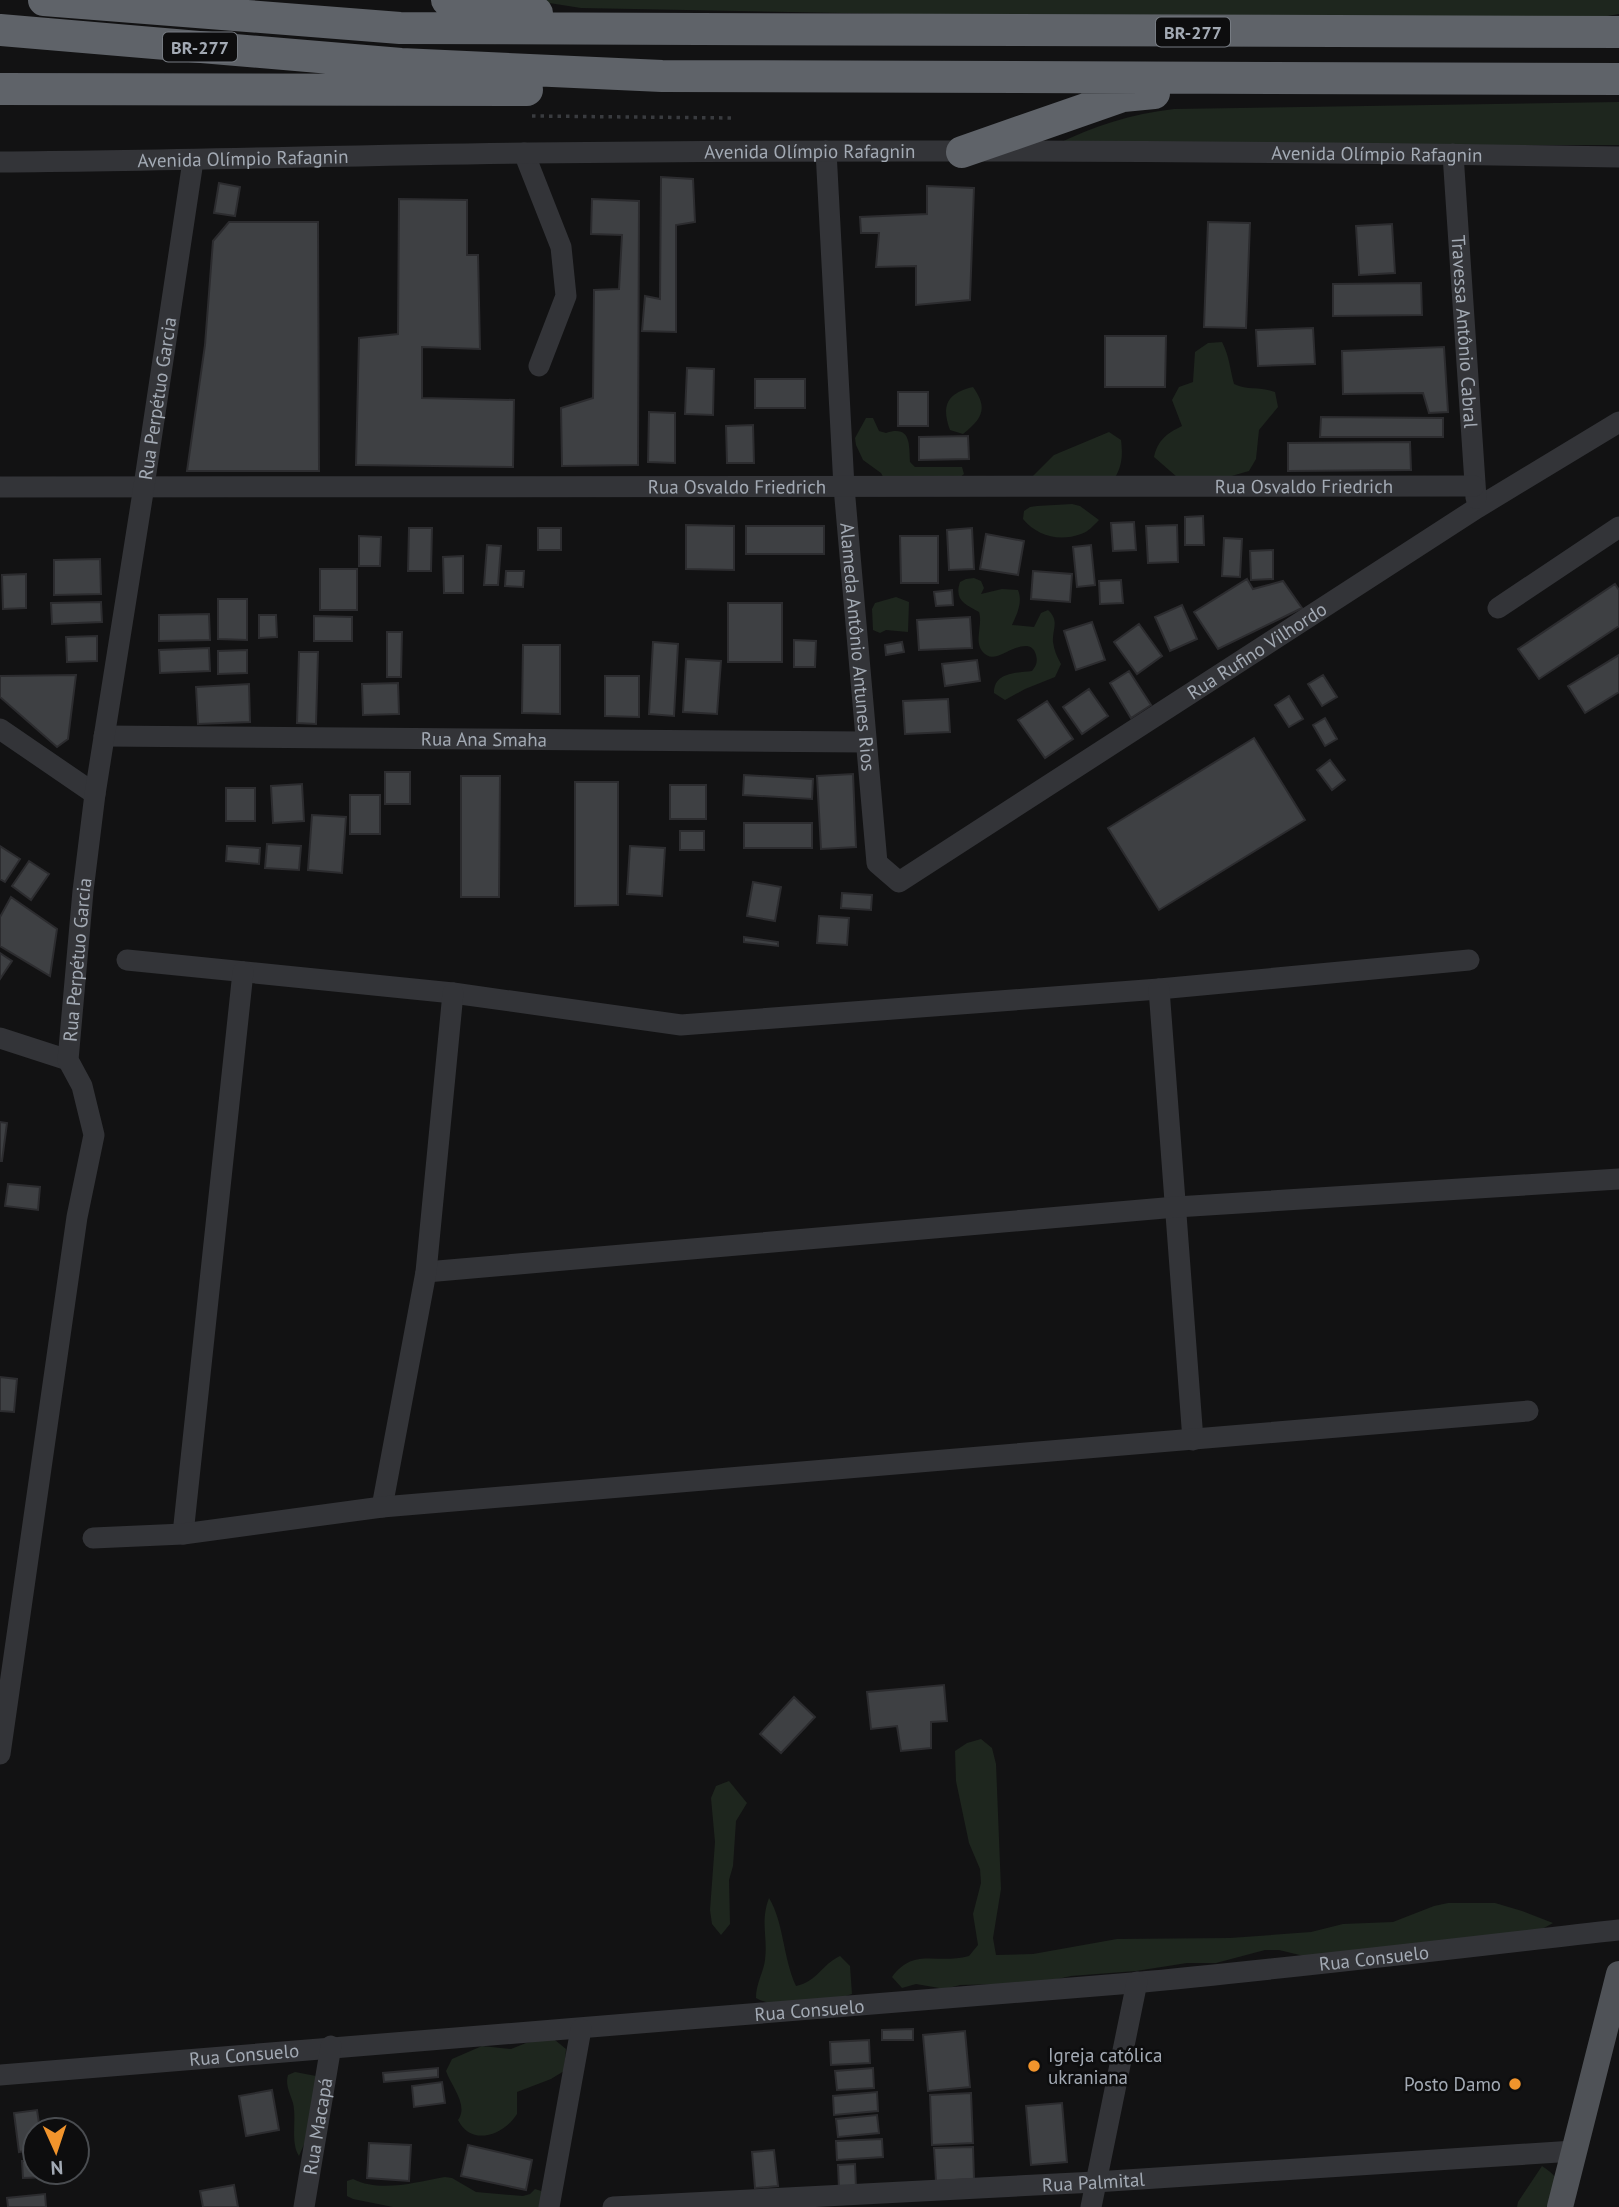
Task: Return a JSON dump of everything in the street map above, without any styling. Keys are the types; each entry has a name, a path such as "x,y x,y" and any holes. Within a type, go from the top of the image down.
{"highway":[{"name":"BR-277","path":"44,0 400,29 1619,32"},
{"path":"455,0 639,28"},
{"name":"BR-277","path":"0,30 401,64 662,76 1619,79"},
{"path":"0,89 566,90 662,76"},
{"path":"962,152 1123,96 1368,79"}],"main road":[{"path":"1560,2207 1619,1975"}],"street":[{"name":"Avenida Olímpio Rafagnin","path":"0,162 826,151 1619,157"},
{"name":"Alameda Antônio Antunes Rios","path":"826,151 844,487 877,863 899,882"},
{"path":"524,153 561,247 566,296 539,366"},
{"name":"Travessa Antônio Cabral","path":"1453,154 1476,509"},
{"name":"Rua Perpétuo Garcia","path":"0,1754 77,1217 89,1168 93,1135 82,1086 68,1060 83,891 95,794 145,486 193,161"},
{"name":"Rua Rufino Vilhordo","path":"899,882 1476,509 1615,433"},
{"name":"Rua Osvaldo Friedrich","path":"0,487 1474,486"},
{"path":"1498,608 1619,527"},
{"path":"0,729 95,794"},
{"name":"Rua Ana Smaha","path":"104,736 865,742"},
{"path":"127,960 453,993 681,1025 1159,989 1469,960"},
{"path":"183,1534 243,972"},
{"path":"1159,989 1193,1440"},
{"path":"382,1507 426,1272 453,993"},
{"path":"0,1038 68,1060"},
{"path":"426,1272 1176,1207 1619,1179"},
{"path":"93,1538 183,1534 382,1507 1528,1411"},
{"name":"Rua Consuelo","path":"0,2075 1136,1982 1619,1930"},
{"path":"1091,2207 1136,1982"},
{"path":"549,2207 581,2029"},
{"name":"Rua Macapá","path":"304,2207 331,2046"},
{"name":"Rua Palmital","path":"613,2207 1095,2182 1574,2151"}],"shaded area":[{"path":"530,0 1619,0 1619,14 1590,19 894,14 581,8"},
{"path":"1619,102 1619,145 1055,145 1113,122 1174,109"},
{"path":"1222,342 1234,384 1275,392 1278,407 1259,430 1256,459 1249,471 1207,483 1177,477 1154,457 1164,438 1182,426 1172,400 1179,387 1193,382 1195,352 1208,343"},
{"path":"973,387 981,401 979,418 963,434 950,430 946,414 948,402 957,393"},
{"path":"866,418 873,418 879,431 904,434 909,443 910,462 915,467 962,467 964,474 958,479 888,486 881,473 863,460 856,445 855,438"},
{"path":"1109,432 1121,440 1122,446 1120,466 1113,481 1033,476 1054,455"},
{"path":"1072,504 1080,506 1099,520 1084,533 1065,537 1049,536 1035,530 1023,519 1024,511 1030,507"},
{"path":"974,578 981,581 984,588 981,594 1002,589 1018,590 1020,603 1012,625 1034,627 1041,613 1048,610 1052,614 1055,622 1053,645 1061,664 1055,677 1005,700 994,693 995,686 1002,677 1032,671 1037,657 1029,646 1018,647 995,657 982,651 979,642 979,612 965,604 958,593 960,582"},
{"path":"896,597 909,602 908,632 886,630 880,633 873,630 872,609 875,603"},
{"path":"981,1739 992,1748 996,1764 1001,1889 993,1938 996,1955 1033,1954 1117,1939 1230,1938 1311,1932 1343,1924 1393,1922 1448,1903 1495,1903 1553,1923 1531,1935 1308,1957 1279,1950 1265,1950 1216,1963 1187,1963 1053,1980 960,1985 945,1989 916,1984 902,1988 892,1977 909,1962 969,1956 978,1945 973,1914 981,1883 980,1869 969,1843 956,1781 955,1751 967,1743"},
{"path":"729,1781 747,1803 736,1821 733,1866 729,1880 730,1924 721,1935 712,1924 710,1910 715,1842 711,1798 716,1786"},
{"path":"769,1898 778,1918 788,1964 796,1986 815,1977 840,1956 850,1966 852,1994 803,2005 777,2005 756,1998 765,1960 765,1915"},
{"path":"548,2039 555,2040 566,2049 564,2071 517,2092 517,2114 504,2128 479,2136 464,2128 458,2120 461,2114 460,2102 446,2071 452,2059 482,2046 511,2049"},
{"path":"295,2072 316,2076 305,2142 299,2156 295,2144 293,2103 287,2082 288,2075"},
{"path":"1542,2166 1558,2183 1555,2207 1517,2207 1518,2202"},
{"path":"452,2178 476,2192 523,2196 535,2189 541,2191 544,2207 393,2207 347,2196 347,2181 353,2179 387,2186"}],"building":[{"path":"661,177 693,179 695,222 676,225 676,332 642,331 645,296 660,299"},
{"path":"219,183 240,187 235,216 214,213"},
{"path":"927,186 974,188 970,300 916,305 916,266 876,267 879,233 861,233 860,217 927,214"},
{"path":"399,199 467,200 467,255 478,255 480,349 422,347 422,398 514,400 513,467 356,465 359,338 398,334"},
{"path":"592,199 639,201 638,465 562,466 561,408 593,398 594,290 619,289 622,235 591,234"},
{"path":"229,222 318,222 319,471 187,471 205,345 213,241"},
{"path":"1208,222 1250,223 1246,328 1204,327"},
{"path":"1392,224 1395,273 1359,275 1356,226"},
{"path":"1421,283 1422,315 1333,316 1333,284"},
{"path":"1313,328 1315,364 1258,366 1256,330"},
{"path":"1105,336 1166,336 1165,387 1105,387"},
{"path":"1444,347 1448,412 1429,413 1423,393 1343,394 1342,351"},
{"path":"687,368 714,369 713,415 685,414"},
{"path":"755,379 805,379 805,408 755,408"},
{"path":"898,392 928,392 928,426 898,426"},
{"path":"649,412 675,413 675,463 648,462"},
{"path":"1321,417 1443,418 1443,437 1320,437"},
{"path":"753,425 754,463 727,463 726,426"},
{"path":"968,436 969,459 919,460 919,437"},
{"path":"1410,442 1411,470 1288,471 1288,443"},
{"path":"1203,516 1204,545 1185,545 1185,517"},
{"path":"1134,522 1136,550 1113,551 1111,523"},
{"path":"686,525 734,526 734,570 686,569"},
{"path":"1177,525 1178,562 1148,563 1146,526"},
{"path":"746,526 824,526 824,554 746,554"},
{"path":"409,528 432,528 431,571 408,571"},
{"path":"538,528 561,528 561,550 538,550"},
{"path":"972,528 974,569 949,570 947,530"},
{"path":"986,534 1024,541 1018,575 980,569"},
{"path":"359,536 381,537 380,566 359,566"},
{"path":"900,536 938,536 938,583 901,583"},
{"path":"1224,538 1242,539 1240,577 1222,576"},
{"path":"487,545 501,546 498,585 484,585"},
{"path":"1091,545 1095,585 1077,587 1073,547"},
{"path":"1273,550 1273,579 1251,580 1250,551"},
{"path":"463,556 463,593 444,593 443,557"},
{"path":"100,559 101,594 54,595 54,560"},
{"path":"320,569 357,569 357,610 320,610"},
{"path":"506,571 524,571 523,587 505,586"},
{"path":"1033,571 1072,574 1070,602 1031,599"},
{"path":"26,574 26,608 3,609 2,575"},
{"path":"1247,579 1253,589 1283,581 1302,608 1218,649 1194,612"},
{"path":"1121,580 1123,603 1100,604 1099,581"},
{"path":"1615,584 1619,590 1619,626 1539,679 1518,649"},
{"path":"952,590 953,605 936,606 934,592"},
{"path":"218,599 247,599 247,640 218,639"},
{"path":"101,602 102,622 52,624 51,603"},
{"path":"728,603 782,603 782,662 728,662"},
{"path":"1182,605 1197,639 1170,651 1155,617"},
{"path":"209,614 210,640 159,641 159,615"},
{"path":"259,615 276,615 277,637 259,638"},
{"path":"314,616 352,617 352,641 314,641"},
{"path":"970,617 972,648 919,650 917,620"},
{"path":"1092,622 1105,660 1076,670 1064,631"},
{"path":"1139,624 1162,656 1137,674 1114,642"},
{"path":"387,632 402,632 401,677 387,677"},
{"path":"97,636 97,661 67,662 66,637"},
{"path":"794,640 816,641 815,667 794,667"},
{"path":"653,642 678,644 674,716 649,714"},
{"path":"902,642 904,652 886,655 885,645"},
{"path":"523,645 560,645 560,714 522,713"},
{"path":"209,648 210,671 160,673 159,650"},
{"path":"247,650 247,673 218,674 218,651"},
{"path":"299,652 318,652 316,724 297,723"},
{"path":"1619,655 1619,692 1585,713 1568,686"},
{"path":"686,659 721,661 717,714 683,712"},
{"path":"977,660 980,681 945,686 942,664"},
{"path":"1129,671 1151,705 1131,718 1110,683"},
{"path":"76,675 68,739 57,747 0,697 0,676"},
{"path":"1323,675 1337,697 1322,706 1308,684"},
{"path":"605,676 639,676 639,717 605,716"},
{"path":"398,683 399,714 363,715 362,684"},
{"path":"249,684 250,722 198,724 196,687"},
{"path":"1089,689 1108,716 1082,734 1063,707"},
{"path":"1289,696 1303,719 1289,727 1275,705"},
{"path":"948,699 950,732 905,734 903,701"},
{"path":"1047,701 1073,739 1045,758 1018,720"},
{"path":"1325,718 1337,739 1325,746 1313,725"},
{"path":"1254,738 1305,820 1159,910 1108,828"},
{"path":"1330,760 1345,780 1332,790 1317,770"},
{"path":"385,772 410,772 410,804 385,804"},
{"path":"853,774 856,847 821,849 817,776"},
{"path":"744,775 813,779 812,799 743,795"},
{"path":"461,776 500,776 499,897 461,897"},
{"path":"575,782 618,782 618,905 575,906"},
{"path":"302,784 304,821 273,823 271,786"},
{"path":"670,785 706,785 706,819 670,819"},
{"path":"226,788 255,788 255,821 226,821"},
{"path":"350,795 380,795 380,834 350,834"},
{"path":"312,815 346,817 342,873 308,870"},
{"path":"744,823 812,823 812,848 744,848"},
{"path":"680,831 704,831 704,850 680,850"},
{"path":"267,844 301,846 299,870 265,868"},
{"path":"0,846 20,859 5,882 0,879"},
{"path":"227,846 260,848 259,864 226,861"},
{"path":"630,846 665,848 662,896 627,894"},
{"path":"29,861 49,874 31,900 12,886"},
{"path":"753,882 781,887 775,921 747,916"},
{"path":"842,893 872,895 871,910 841,908"},
{"path":"11,897 57,929 50,976 0,946 0,917"},
{"path":"819,916 849,918 847,945 817,943"},
{"path":"744,937 778,942 778,946 744,942"},
{"path":"0,953 12,961 0,979"},
{"path":"0,1122 7,1123 2,1161 0,1161"},
{"path":"8,1184 40,1187 38,1210 5,1206"},
{"path":"0,1377 17,1379 14,1412 0,1411"},
{"path":"944,1685 947,1721 931,1722 931,1748 901,1751 897,1726 871,1729 867,1692"},
{"path":"794,1697 815,1717 781,1753 760,1734"},
{"path":"913,2029 913,2040 882,2040 882,2030"},
{"path":"965,2031 970,2087 928,2091 923,2035"},
{"path":"869,2040 870,2063 831,2065 830,2042"},
{"path":"438,2068 438,2077 384,2082 383,2073"},
{"path":"873,2068 874,2088 837,2090 835,2071"},
{"path":"442,2082 445,2103 414,2107 412,2086"},
{"path":"272,2090 279,2130 246,2136 239,2096"},
{"path":"877,2092 878,2111 834,2115 833,2096"},
{"path":"971,2093 973,2143 932,2145 930,2095"},
{"path":"1062,2103 1067,2162 1031,2165 1026,2106"},
{"path":"37,2110 38,2116 21,2116 19,2152 14,2113"},
{"path":"877,2115 879,2133 838,2137 836,2119"},
{"path":"882,2139 883,2157 837,2160 836,2141"},
{"path":"369,2143 411,2145 409,2181 367,2178"},
{"path":"468,2145 532,2160 526,2190 461,2176"},
{"path":"973,2147 974,2179 936,2181 934,2148"},
{"path":"774,2150 778,2186 755,2188 752,2152"},
{"path":"855,2164 856,2188 839,2189 838,2165"},
{"path":"234,2185 238,2207 203,2207 200,2191"},
{"path":"45,2194 46,2207 8,2207 7,2198"}],"place":[{"name":"Igreja católica ukraniana","path":"1034,2066"},
{"name":"Posto Damo","path":"1515,2084"}]}
